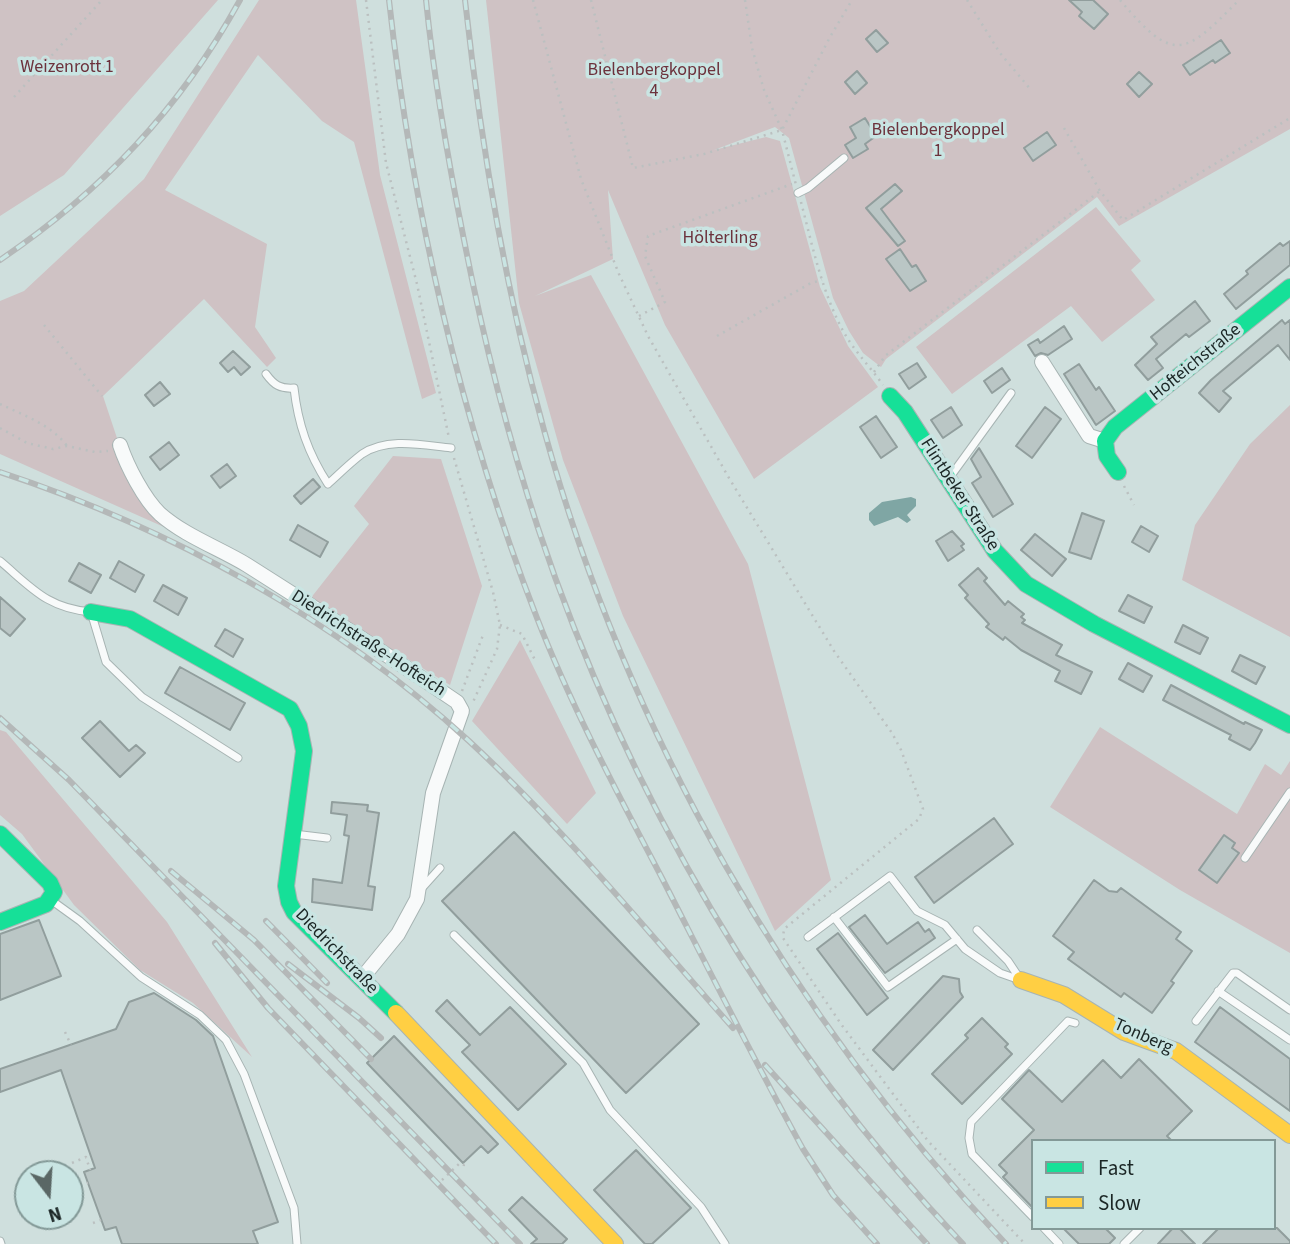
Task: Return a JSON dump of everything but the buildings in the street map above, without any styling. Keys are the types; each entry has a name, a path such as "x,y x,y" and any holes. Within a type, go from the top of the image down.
{"street":[{"name":"Hofteichstraße","path":"1105,442 1115,427 1290,287"},
{"path":"1042,362 1089,436 1105,442 1107,456 1118,472"},
{"name":"Flintbeker Straße","path":"890,396 905,412 995,551 1026,584 1094,624 1290,725"},
{"name":"Diedrichstraße-Hofteich","path":"121,448 147,498 173,524 245,564 306,604 351,629 460,706 433,793 417,899 398,934 362,978"},
{"name":"Diedrichstraße","path":"91,612 130,619 290,709 299,726 304,751 286,886 294,912 362,978 615,1244"},
{"path":"0,834 50,883 54,892 46,904 0,922"},
{"name":"Tonberg","path":"1021,980 1064,995 1124,1032 1176,1051 1290,1135"}],"lane":[{"path":"798,193 844,158"},
{"path":"266,374 274,385 294,388 302,433 312,458 328,484 362,454 378,446 398,443 451,448"},
{"path":"948,479 1011,393"},
{"path":"0,561 46,600 71,610 91,612 106,662 142,697 238,758"},
{"path":"1245,858 1290,792"},
{"path":"293,834 327,838"},
{"path":"418,892 440,868"},
{"path":"807,937 890,876 917,911 945,925 965,949 1000,973 1021,980"},
{"path":"51,900 80,921 141,977 201,1015 226,1040 244,1074 294,1208 297,1244"},
{"path":"834,918 888,987 957,939"},
{"path":"977,930 1008,961 1021,980"},
{"path":"454,935 583,1063 610,1110 701,1207 726,1244"},
{"path":"1196,1021 1229,976 1237,973 1290,1010"},
{"path":"1218,991 1290,1040"},
{"path":"1031,1215 972,1154 969,1138 971,1122 1068,1021 1075,1023"},
{"path":"1046,1230 1059,1244"},
{"path":"1125,1244 1138,1230"}],"path":[{"path":"14,97 102,0"},
{"path":"366,0 386,163 417,284 451,448 500,625 497,649 472,703 460,706"},
{"path":"533,0 581,179 601,232 639,316 729,478 834,651 892,733 923,809 919,819 784,929 783,938 841,1024 928,1141 1025,1244"},
{"path":"591,0 633,168 704,154 782,130 852,0"},
{"path":"745,0 755,59 764,90 782,130 822,280 848,340 890,396"},
{"path":"967,0 1000,53 1031,90"},
{"path":"1120,0 1154,37 1166,44 1178,46 1205,34 1239,0"},
{"path":"1064,128 1100,191 1124,220 1290,118"},
{"path":"639,316 665,302 645,256 648,236 796,183"},
{"path":"874,372 885,356 1100,191"},
{"path":"717,336 811,283 822,280"},
{"path":"44,325 102,396"},
{"path":"0,404 60,437 67,446"},
{"path":"0,428 26,443 53,449 67,446 95,452 121,448"},
{"path":"1118,472 1134,505"},
{"path":"500,625 522,634 535,660"},
{"path":"460,706 483,635"},
{"path":"65,1032 71,1045"},
{"path":"79,1160 86,1157 90,1170"},
{"path":"442,1180 460,1163 469,1163"},
{"path":"84,1184 88,1183"},
{"path":"93,1223 101,1220"}],"green space":[{"name":"Weizenrott 1","path":"0,0 218,0 64,175 0,216"},
{"path":"259,0 356,0 380,175 436,393 422,399 354,142 322,121 258,55 165,190 267,244 255,327 276,358 267,367 204,299 103,396 121,450 164,527 0,454 0,301 24,291 144,179"},
{"path":"486,0 1290,0 1290,129 1119,226 1097,197 886,359 881,367 863,353 833,298 789,138 775,127 714,150 766,137 780,141 820,287 848,346 878,387 754,479 665,325 608,190 613,259 535,296 591,275 748,564 831,880 775,931 623,616 563,460 519,303"},
{"path":"1096,207 1141,261 1131,270 1155,300 1102,342 1071,306 952,394 916,347"},
{"path":"1290,405 1290,637 1182,580 1195,525 1250,444"},
{"path":"393,456 441,459 482,586 450,685 310,599 369,524 354,506"},
{"path":"520,640 596,793 567,824 472,721"},
{"path":"1100,727 1237,814 1265,764 1281,775 1290,761 1290,953 1180,890 1050,807"},
{"path":"0,730 6,732 167,922 252,1057 193,1003 140,970 74,905 22,834 0,815"}],"water":[{"path":"911,497 916,499 916,506 907,515 911,520 907,523 898,517 874,526 869,520 869,513 882,502"}],"railway":[{"path":"0,260 72,206 136,145 192,77 240,0"},
{"path":"389,0 411,157 443,314 485,468 537,618 596,750 785,1116 833,1195 877,1244"},
{"path":"426,0 452,180 496,385 538,528 574,627 615,723 661,818 712,910 767,999 828,1084 893,1166 963,1244"},
{"path":"465,0 496,216 517,324 544,430 579,543 621,654 670,761 725,865 787,966 854,1063 927,1155 1006,1244"},
{"path":"0,472 126,520 188,550 307,617 364,655 469,741 538,809 733,1028"},
{"path":"0,718 69,780 520,1244"},
{"path":"171,871 254,940 371,1059"},
{"path":"266,921 327,983"},
{"path":"215,943 268,1008 496,1244"},
{"path":"288,964 381,1038"},
{"path":"765,1065 927,1244"}],"traffic: fast":[{"path":"1118,472 1107,456 1105,441 1115,427 1290,287"},
{"path":"890,396 905,412 995,551 1026,584 1094,624 1290,725"},
{"path":"91,612 130,619 290,709 299,726 304,751 286,886 289,902 294,912 396,1013"},
{"path":"0,834 50,883 54,892 46,904 0,922"}],"traffic: slow":[{"path":"1021,980 1064,995 1124,1032 1176,1051 1290,1135"},
{"path":"396,1013 615,1244"}],"park label":[{"name":"Bielenbergkoppel 4","path":"654,81"},
{"name":"Bielenbergkoppel 1","path":"938,141"},
{"name":"Hölterling","path":"720,239"}]}
